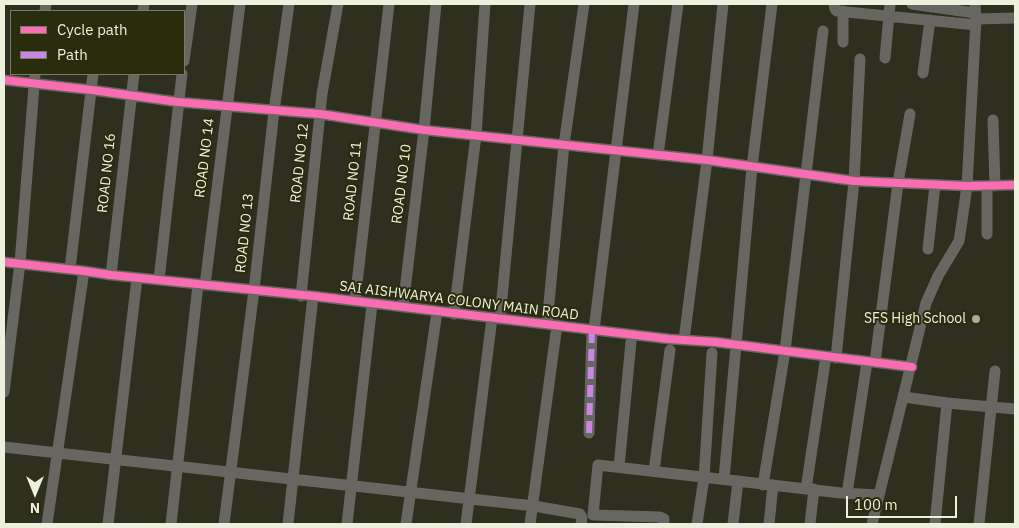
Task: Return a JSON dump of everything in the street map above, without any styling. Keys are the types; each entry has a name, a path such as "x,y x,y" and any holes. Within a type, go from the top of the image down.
{"street":[{"path":"185,54 192,4"},
{"name":"ROAD NO 14","path":"171,524 240,4"},
{"name":"ROAD NO 13","path":"224,524 254,290 274,111 289,4"},
{"name":"ROAD NO 12","path":"288,524 320,114 338,4"},
{"name":"ROAD NO 11","path":"355,301 389,4"},
{"name":"ROAD NO 10","path":"404,307 436,4"},
{"path":"454,314 476,135 485,4"},
{"path":"466,524 496,318 530,4"},
{"path":"530,524 534,506 552,325 564,145 584,4"},
{"path":"589,433 593,330 634,4"},
{"path":"658,155 678,4"},
{"path":"684,340 723,4"},
{"path":"724,479 752,167 772,4"},
{"path":"834,4 835,9 843,11 960,24 975,15"},
{"path":"885,58 890,4"},
{"path":"912,4 932,5 975,15 1015,18"},
{"path":"842,42 843,11"},
{"path":"960,11 960,24"},
{"path":"872,524 912,367 926,303 938,276 959,241 967,186 975,15"},
{"path":"923,73 930,20"},
{"path":"769,524 768,485 823,31"},
{"path":"810,524 810,489 831,357 854,181 860,59"},
{"path":"70,269 93,75"},
{"name":"ROAD NO 16","path":"111,275 130,95 134,75"},
{"path":"158,280 182,75"},
{"path":"4,392 20,264 35,79"},
{"path":"4,80 35,79 92,90 178,102 320,114 424,130 706,160 854,181 967,186 1015,185"},
{"path":"847,494 871,362 910,114"},
{"path":"987,234 993,120"},
{"path":"928,249 935,185"},
{"name":"SAI AISHWARYA COLONY MAIN ROAD","path":"4,262 736,345 912,367"},
{"path":"47,524 84,271"},
{"path":"108,524 137,278"},
{"path":"347,524 372,304"},
{"path":"406,524 436,312"},
{"path":"619,467 631,342"},
{"path":"654,471 670,350"},
{"path":"698,524 704,478 712,353"},
{"path":"979,524 995,371"},
{"path":"904,397 947,404 1015,409"},
{"path":"935,524 947,404"},
{"path":"4,447 534,506 580,514 582,518 581,524"},
{"path":"664,524 664,519 660,517 616,520 593,515 598,466 847,494 878,495"},
{"path":"733,524 738,481"}],"marked path":[{"path":"589,433 592,329"}],"cycle path":[{"path":"4,80 178,102 320,114 424,130 707,160 854,181 967,186 1015,185"},
{"path":"4,262 313,296 669,339 715,342 912,367"}],"place":[{"name":"SFS High School","path":"976,319"}]}
